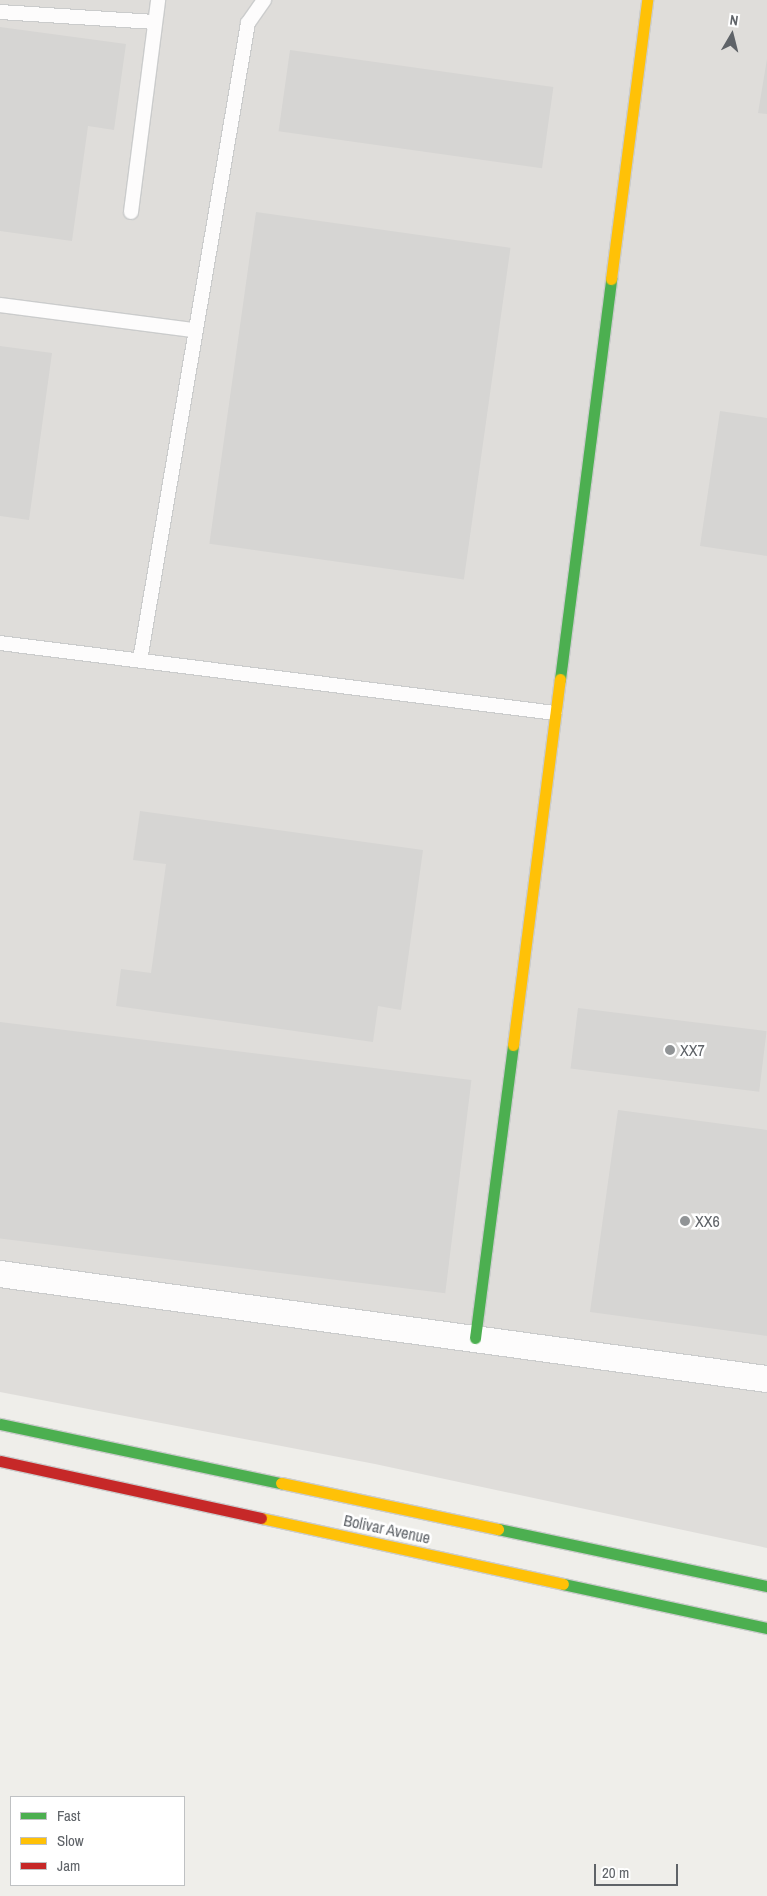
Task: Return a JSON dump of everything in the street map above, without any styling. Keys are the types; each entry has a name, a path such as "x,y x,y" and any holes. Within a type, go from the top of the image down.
{"street":[{"path":"475,1338 647,0"},
{"path":"0,1274 767,1379"},
{"name":"Bolivar Avenue","path":"0,1424 767,1586"},
{"name":"Bolivar Avenue","path":"0,1461 767,1628"}],"lane":[{"path":"132,212 158,0"},
{"path":"140,660 192,330 248,24 264,0"},
{"path":"0,12 155,22"},
{"path":"0,305 192,330"},
{"path":"0,643 555,713"}],"shaded area":[{"path":"0,0 767,0 767,1548 375,1464 0,1392"}],"building":[{"path":"0,27 126,44 114,130 88,126 72,241 0,231"},
{"path":"290,50 553,87 542,168 279,131"},
{"path":"767,59 767,114 758,113"},
{"path":"256,212 510,248 464,580 209,544"},
{"path":"0,346 52,353 29,520 0,516"},
{"path":"720,411 767,418 767,556 700,546"},
{"path":"140,811 423,850 401,1010 378,1006 373,1042 116,1006 121,969 151,973 166,864 133,860"},
{"name":"XX7","path":"578,1008 767,1031 759,1092 571,1069"},
{"path":"0,1022 471,1080 445,1293 0,1239"},
{"name":"XX6","path":"618,1110 767,1130 767,1336 590,1312"}],"traffic: fast":[{"path":"560,679 611,279"},
{"path":"475,1338 513,1045"},
{"path":"0,1424 281,1483"},
{"path":"498,1529 767,1586"},
{"path":"563,1584 767,1628"}],"traffic: slow":[{"path":"611,279 647,0"},
{"path":"513,1045 560,679"},
{"path":"281,1483 498,1529"},
{"path":"261,1518 563,1584"}],"traffic: jam":[{"path":"0,1461 261,1518"}],"place":[{"name":"XX7","path":"670,1050"},
{"name":"XX6","path":"685,1221"}]}
